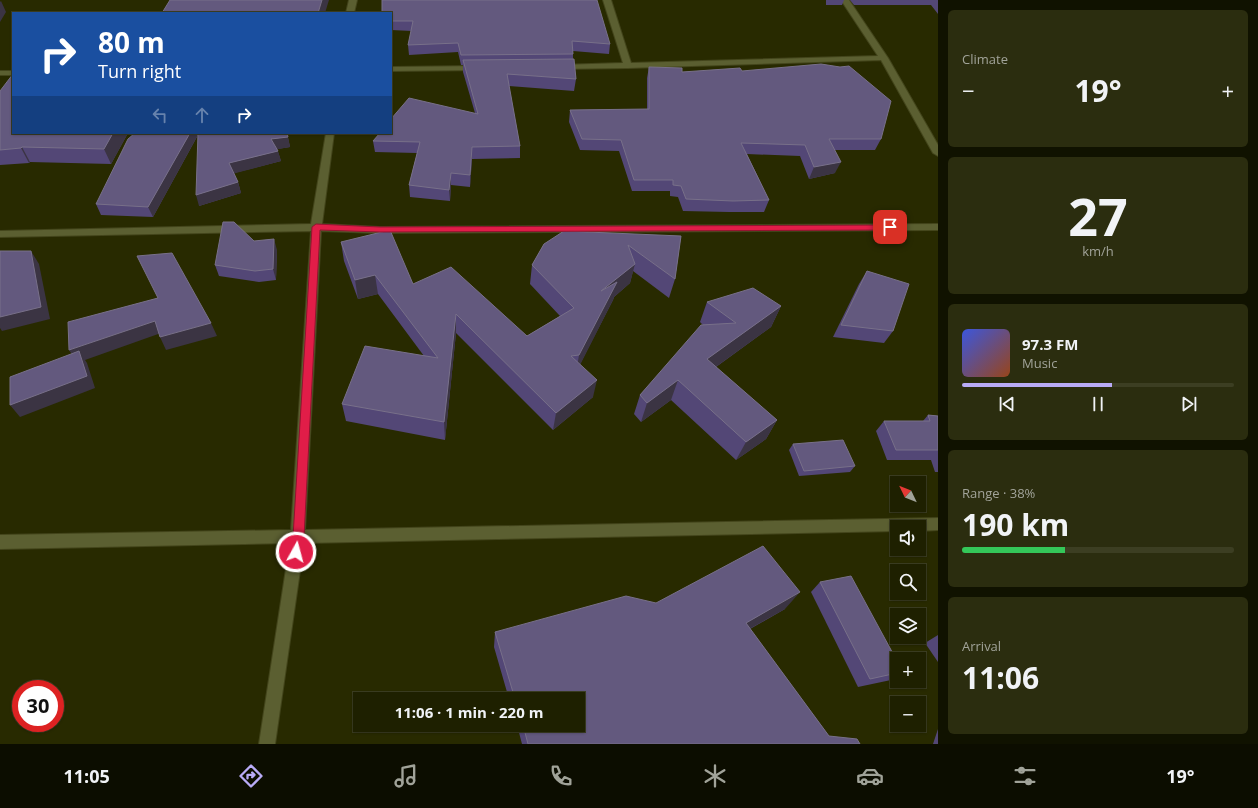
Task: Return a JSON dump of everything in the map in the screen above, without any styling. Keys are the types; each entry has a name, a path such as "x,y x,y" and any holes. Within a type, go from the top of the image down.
{"street":[{"path":"350,12 353,0"},
{"path":"607,0 628,66"},
{"path":"845,0 884,58 938,153"},
{"path":"549,67 884,58"},
{"path":"392,69 486,68"},
{"path":"0,73 12,73"},
{"path":"267,744 298,537 316,227 330,134"},
{"path":"0,234 316,227 380,230 938,227"},
{"path":"0,542 938,524"}],"building":[{"path":"170,0 322,0 318,12 163,12"},
{"path":"382,0 597,0 610,44 572,41 573,54 461,55 458,43 408,45 413,21 392,21 392,12 382,12"},
{"path":"574,59 576,79 507,74 520,146 472,147 470,175 451,173 449,190 409,185 420,142 373,141 379,134 392,134 392,118 409,98 478,114 463,60"},
{"path":"821,64 840,67 849,66 891,101 881,139 829,139 841,162 814,167 805,145 741,143 769,200 733,201 686,199 681,186 673,185 673,180 634,180 621,140 582,139 570,110 649,109 649,67 682,68 682,72 740,68 742,71"},
{"path":"12,75 12,134 112,134 104,149 22,147 0,150 0,91"},
{"path":"134,134 189,134 148,207 96,204 128,139"},
{"path":"198,134 287,134 288,137 271,139 278,151 229,163 238,182 196,195"},
{"path":"223,222 234,222 254,241 274,239 273,269 255,271 215,265"},
{"path":"390,230 413,284 451,267 527,336 574,308 532,265 544,244 564,231 681,236 675,279 628,245 635,264 601,291 617,282 579,355 571,356 597,380 556,413 456,314 444,422 342,404 365,346 438,358 375,275 355,280 341,242"},
{"path":"0,251 31,251 41,307 0,317"},
{"path":"172,253 211,323 160,337 155,321 69,350 68,322 158,298 137,256"},
{"path":"867,271 909,284 893,331 841,325"},
{"path":"753,288 781,306 707,359 777,420 746,442 678,380 647,403 640,395 701,325 736,323 707,302"},
{"path":"79,351 87,376 10,405 10,377"},
{"path":"928,415 938,416 938,450 896,450 884,421 930,421"},
{"path":"843,440 855,466 804,471 793,444"},
{"path":"763,546 800,592 746,623 829,736 857,739 860,744 528,744 525,732 585,732 585,692 513,692 495,632 626,596 656,603"},
{"path":"851,576 892,652 890,652 890,675 870,679 820,582"}],"route":[{"path":"296,552 316,227 380,230 890,227"}]}
